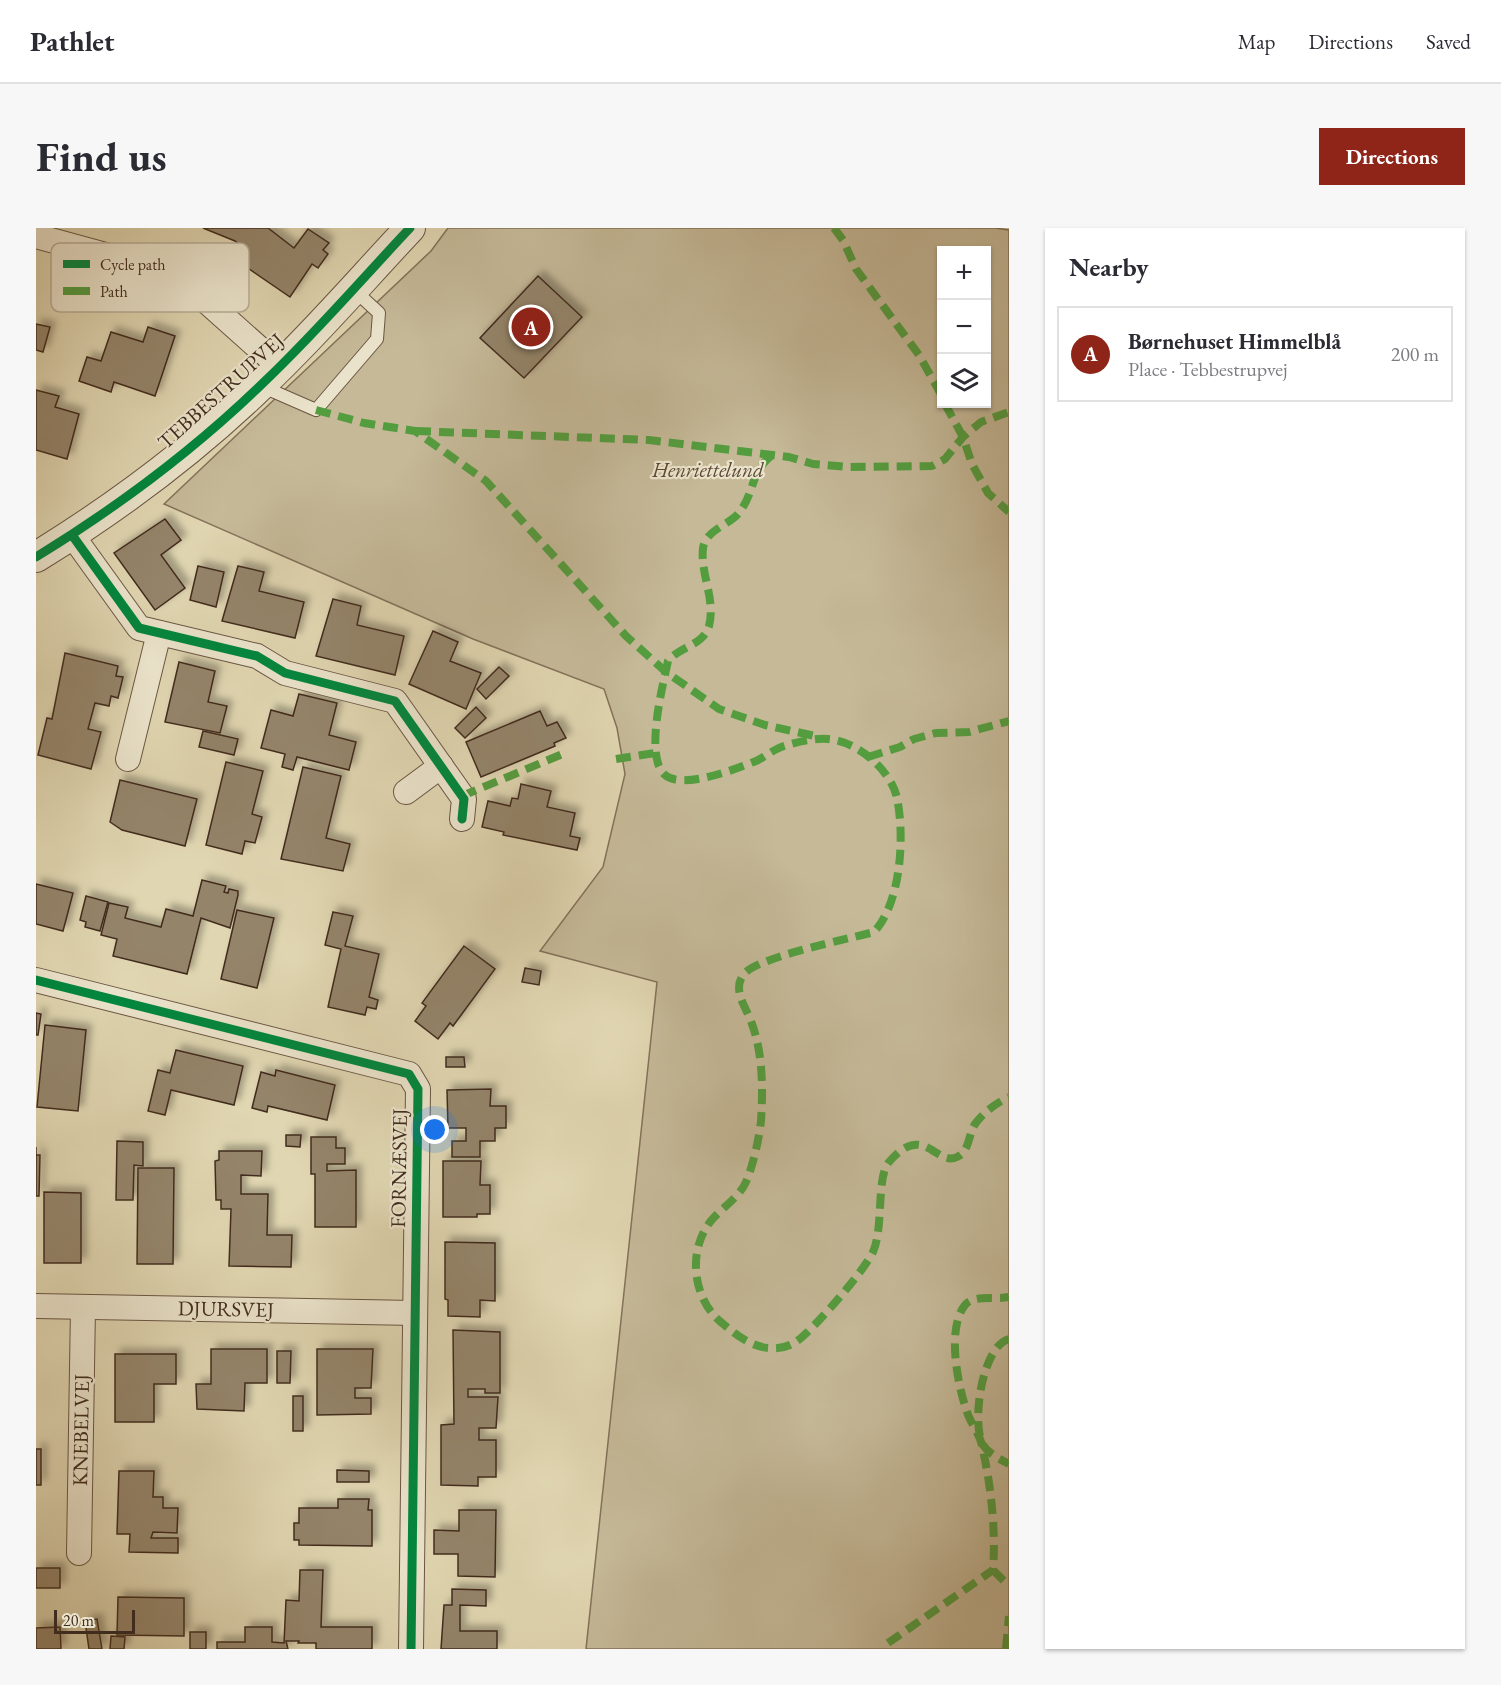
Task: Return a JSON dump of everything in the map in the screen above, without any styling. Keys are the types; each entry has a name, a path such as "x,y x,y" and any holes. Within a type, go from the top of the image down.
{"street":[{"name":"TEBBESTRUPVEJ","path":"36,557 72,535 184,452 271,376 360,296 410,228"},
{"path":"36,236 62,243"},
{"path":"214,312 271,376"},
{"path":"72,535 139,628 257,656 285,673 395,701 464,799 462,819"},
{"path":"128,759 159,633"},
{"path":"406,792 441,766"},
{"name":"FORNÆSVEJ","path":"36,980 409,1074 418,1089 411,1649"},
{"name":"DJURSVEJ","path":"36,1306 416,1313"},
{"name":"KNEBELVEJ","path":"79,1553 83,1307"}],"lane":[{"path":"271,376 316,410 377,339 379,313 360,296"}],"green space":[{"name":"Henriettelund","path":"448,228 995,228 1009,230 1009,1649 586,1649 657,982 540,951 603,867 625,774 617,728 604,689 473,639 164,504 431,251"}],"building":[{"path":"203,228 268,228 294,248 308,229 329,243 323,250 328,254 318,268 312,264 290,297 249,269 249,243 235,241"},
{"path":"538,276 582,317 524,378 480,338"},
{"path":"36,324 50,327 43,352 36,350"},
{"path":"148,327 175,336 155,396 114,382 111,392 79,381 87,357 101,361 111,332 143,342"},
{"path":"36,390 59,396 55,407 79,414 67,459 36,450"},
{"path":"165,519 181,540 161,555 185,588 155,610 114,553"},
{"path":"198,566 224,572 216,607 190,600"},
{"path":"238,566 264,572 259,591 304,602 295,638 222,621"},
{"path":"333,599 361,606 357,625 404,636 395,675 316,656"},
{"path":"433,631 458,642 450,661 481,673 466,709 409,684"},
{"path":"65,653 118,666 116,676 123,677 118,698 111,696 109,706 95,703 88,729 101,732 91,769 38,755 47,718 52,719"},
{"path":"179,662 215,671 208,702 227,706 220,733 165,722"},
{"path":"499,667 509,676 486,699 477,689"},
{"path":"299,694 337,703 329,735 356,742 349,770 297,757 293,770 282,767 285,754 261,748 271,710 293,716"},
{"path":"476,707 486,718 465,738 455,728"},
{"path":"540,711 547,726 557,722 566,738 554,743 555,746 481,777 466,742"},
{"path":"203,731 238,739 234,755 199,747"},
{"path":"226,762 263,771 252,814 262,817 255,843 245,841 242,854 206,845"},
{"path":"303,767 341,776 326,838 350,844 343,871 281,859"},
{"path":"120,780 197,799 185,846 122,830 110,822"},
{"path":"521,784 551,791 547,807 575,813 570,836 580,838 577,850 503,835 504,832 482,827 488,801 510,806 512,798 518,799"},
{"path":"202,880 226,886 224,892 228,893 229,889 238,891 238,895 230,928 201,918 187,974 113,956 117,939 101,935 109,903 128,907 125,918 161,927 166,909 193,916"},
{"path":"36,884 73,893 63,931 36,924"},
{"path":"86,896 108,902 100,931 85,927 86,922 80,920"},
{"path":"237,910 274,918 257,988 221,979"},
{"path":"333,912 353,916 345,946 379,954 369,997 378,1000 376,1009 367,1007 365,1015 328,1007 341,949 325,945"},
{"path":"464,946 495,969 453,1026 450,1023 438,1039 415,1021 426,1006 422,1003"},
{"path":"525,968 541,971 539,985 522,982"},
{"path":"36,1013 41,1014 38,1035 36,1035"},
{"path":"45,1025 86,1030 78,1111 37,1107"},
{"path":"176,1050 243,1066 234,1105 171,1090 165,1115 148,1111 158,1070 170,1073"},
{"path":"446,1057 464,1057 465,1067 446,1067"},
{"path":"276,1070 335,1085 327,1120 268,1106 267,1112 252,1108 261,1072 275,1076"},
{"path":"491,1089 490,1106 506,1106 506,1128 495,1128 495,1141 480,1141 480,1157 452,1157 452,1141 466,1141 466,1128 448,1128 447,1090"},
{"path":"286,1135 301,1135 300,1147 286,1146"},
{"path":"311,1137 336,1137 336,1148 345,1148 345,1164 327,1164 327,1171 356,1170 356,1227 315,1227 315,1174 311,1174"},
{"path":"117,1141 143,1142 143,1166 134,1165 133,1200 116,1200"},
{"path":"219,1151 262,1151 261,1176 241,1175 241,1194 268,1194 267,1235 292,1235 291,1267 229,1266 231,1209 221,1209 221,1200 216,1200 215,1161 219,1160"},
{"path":"36,1155 40,1155 39,1196 36,1196"},
{"path":"443,1161 481,1161 480,1185 490,1185 490,1214 477,1214 477,1217 443,1217"},
{"path":"138,1168 174,1168 173,1264 137,1264"},
{"path":"44,1192 81,1193 81,1263 44,1263"},
{"path":"445,1242 495,1243 495,1301 480,1300 480,1317 448,1316 448,1300 445,1299"},
{"path":"453,1330 500,1332 500,1393 485,1393 485,1389 468,1389 468,1397 498,1397 496,1428 479,1428 479,1440 496,1440 496,1477 478,1477 478,1486 441,1485 441,1425 454,1424"},
{"path":"211,1349 267,1349 267,1383 245,1383 244,1411 197,1409 196,1384 211,1384"},
{"path":"317,1349 373,1349 371,1388 355,1388 355,1398 371,1398 371,1414 317,1415"},
{"path":"277,1351 291,1351 290,1383 277,1383"},
{"path":"115,1354 176,1354 176,1384 154,1384 154,1422 115,1422"},
{"path":"293,1396 303,1396 303,1431 293,1431"},
{"path":"36,1449 41,1449 41,1485 36,1485"},
{"path":"337,1470 369,1471 369,1482 337,1482"},
{"path":"119,1471 154,1471 153,1497 163,1497 163,1508 178,1508 177,1533 153,1532 151,1538 178,1538 178,1553 129,1552 130,1534 117,1534"},
{"path":"338,1499 369,1499 368,1510 372,1510 372,1546 299,1545 299,1540 294,1540 294,1523 299,1523 299,1508 338,1508"},
{"path":"459,1510 496,1510 495,1577 458,1576 458,1554 434,1554 434,1530 459,1531"},
{"path":"36,1568 60,1568 60,1588 36,1588"},
{"path":"300,1570 323,1570 321,1627 372,1627 372,1649 316,1649 316,1643 286,1641 288,1649 217,1649 217,1642 245,1642 245,1627 272,1627 272,1642 284,1643 286,1600 299,1601"},
{"path":"452,1589 486,1590 486,1606 460,1605 460,1631 497,1631 497,1649 441,1649 444,1605 452,1605"},
{"path":"118,1597 184,1598 184,1636 117,1635"},
{"path":"97,1619 102,1649 89,1649 85,1621"},
{"path":"60,1627 61,1649 36,1649 36,1628"},
{"path":"190,1632 206,1632 206,1649 190,1649"},
{"path":"111,1636 125,1637 124,1649 110,1649"}],"marked path":[{"path":"834,228 843,240 856,269 919,355 937,387"},
{"path":"947,408 963,437 972,464 988,493 1009,512"},
{"path":"316,410 364,423 415,431 486,481 626,636 666,672 719,709 765,725 815,736"},
{"path":"416,431 649,440 789,457 813,464 848,467 932,466 945,459 963,437 981,422 1009,412"},
{"path":"772,455 760,469 748,498 738,514 712,532 705,542 703,558 711,606 709,626 702,638 668,661 655,737 659,766 665,775 673,779 696,779 747,765 780,747 794,743 828,739 850,745 871,759 888,777 894,788 901,831 899,869 890,904 883,920 874,932 804,949 767,961 744,974 740,980 741,999 756,1036 760,1060 761,1121 746,1182 739,1193 710,1222 698,1247 696,1275 699,1289 712,1313 738,1335 762,1347 780,1348 797,1341 838,1299 873,1252 878,1230 881,1190 885,1169 889,1162 901,1150 911,1145 920,1145 949,1158 957,1157 964,1151 975,1124 990,1108 1009,1097"},
{"path":"868,757 936,733 969,732 1009,721"},
{"path":"462,796 565,753"},
{"path":"616,759 655,753"},
{"path":"888,1643 993,1570 993,1523 988,1476 981,1442 967,1412 960,1388 955,1343 959,1315 965,1305 979,1298 1009,1297"},
{"path":"1009,1339 992,1355 986,1370 981,1386 978,1420 985,1448 1009,1464"},
{"path":"993,1570 1009,1586"},
{"path":"1006,1649 1009,1616"}],"cycle path":[{"path":"36,557 125,498 210,431 301,345 410,228"},
{"path":"72,535 139,628 257,656 285,673 395,701 464,799 462,819"},
{"path":"36,980 409,1074 418,1089 411,1649"}],"place":[{"name":"Børnehuset Himmelblå","path":"531,327"}]}
